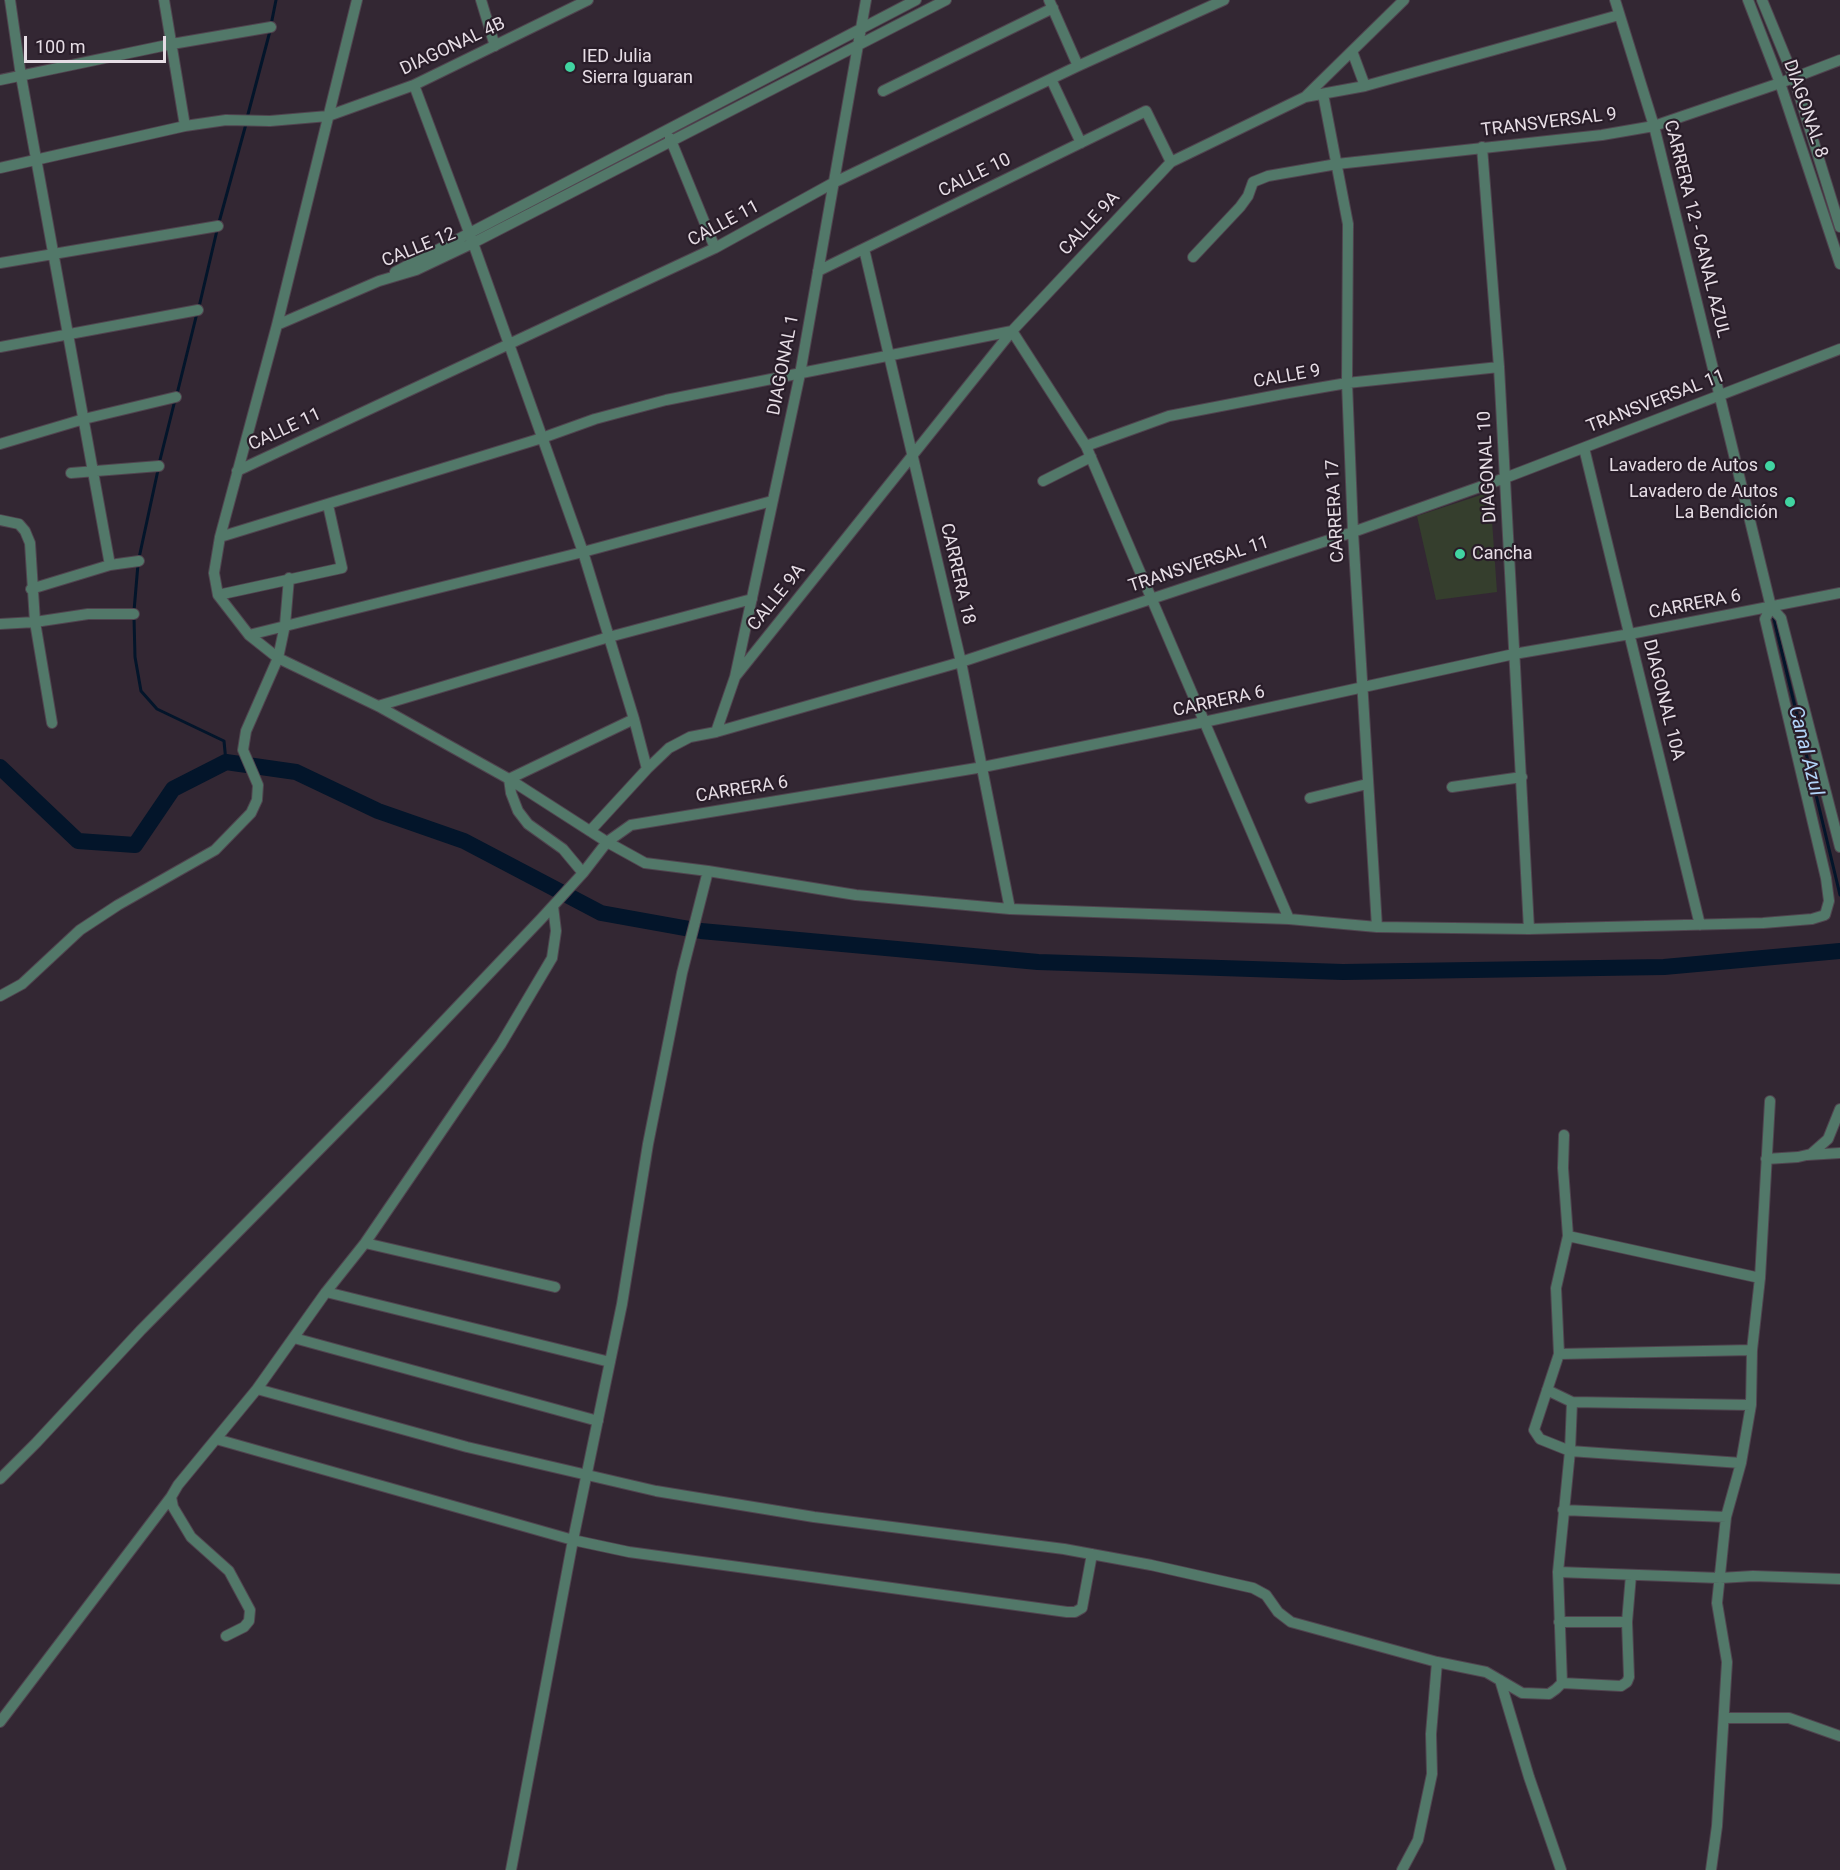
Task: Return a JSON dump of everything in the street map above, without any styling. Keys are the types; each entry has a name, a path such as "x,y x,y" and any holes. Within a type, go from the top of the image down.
{"street":[{"path":"10,0 21,76 110,565"},
{"path":"164,0 184,126"},
{"path":"357,0 277,326 220,537 214,573 218,595 249,634 278,658 378,706 508,779 607,842 645,863 856,895 1010,909 1289,919 1377,927 1529,929 1790,922 1825,915 1829,901 1826,878 1765,619 1771,608 1781,618 1840,847"},
{"path":"481,0 495,46"},
{"name":"DIAGONAL 4B","path":"0,168 184,126 226,120 328,116 414,85 588,0"},
{"name":"DIAGONAL 1","path":"716,732 735,677 800,374 866,0"},
{"name":"CALLE 12","path":"277,326 379,281 416,270 666,130 916,0"},
{"name":"CALLE 12","path":"471,238 672,142 946,0"},
{"name":"CALLE 11","path":"237,471 716,248 833,183 1078,66 1224,0"},
{"path":"1305,97 1404,0"},
{"name":"CARRERA 12 - CANAL AZUL","path":"1615,0 1654,126 1771,608"},
{"name":"DIAGONAL 8","path":"1749,0 1780,83 1840,264"},
{"name":"DIAGONAL 8","path":"1762,0 1794,78 1840,227"},
{"path":"883,91 1051,4 1078,66"},
{"name":"CALLE 9A","path":"735,677 1012,331 1171,162 1305,97 1365,86 1619,15"},
{"path":"0,80 172,44 271,27"},
{"path":"1352,51 1365,86"},
{"name":"TRANSVERSAL 9","path":"1193,257 1240,207 1248,196 1253,182 1268,176 1337,164 1602,135 1654,126 1840,60"},
{"path":"1051,79 1081,143"},
{"path":"414,85 583,552 647,769"},
{"name":"CARRERA 17","path":"1323,94 1348,224 1347,383 1353,532 1377,927"},
{"name":"CALLE 10","path":"818,271 1146,111 1171,162"},
{"path":"666,130 716,248"},
{"name":"DIAGONAL 10","path":"1482,147 1499,367 1529,929"},
{"path":"0,263 218,226"},
{"name":"CARRERA 18","path":"864,249 961,662 1010,909"},
{"path":"0,347 198,310"},
{"path":"220,537 542,438 595,419 666,400 1012,331 1086,446 1289,919"},
{"name":"TRANSVERSAL 11","path":"590,831 669,748 690,737 716,732 961,662 1353,532 1505,478 1840,349"},
{"name":"CALLE 9","path":"1086,446 1169,416 1347,383 1499,367"},
{"path":"0,444 84,419 176,397"},
{"name":"DIAGONAL 10A","path":"1584,448 1700,925"},
{"path":"1042,481 1091,457"},
{"path":"71,473 159,466"},
{"path":"249,634 583,552 772,501"},
{"path":"218,595 342,568 328,505"},
{"path":"0,520 20,524 28,538 35,622 52,723"},
{"path":"31,589 110,565 138,561"},
{"path":"0,996 22,984 80,930 118,904 215,850 251,813 257,800 258,785 243,750 246,731 278,658 285,625 289,578"},
{"name":"CARRERA 6","path":"0,1479 141,1330 382,1086 553,906 607,842 631,825 983,767 1204,722 1514,654 1771,608 1840,592"},
{"path":"378,706 609,637 752,599"},
{"path":"0,624 35,622 88,614 134,614"},
{"path":"508,779 634,719"},
{"path":"1452,788 1522,777"},
{"path":"508,779 518,811 528,824 562,849 583,873"},
{"path":"1310,798 1367,784"},
{"path":"510,1870 573,1540 622,1304 648,1143 682,973 708,871"},
{"path":"0,1722 171,1497 177,1485 257,1389 326,1292 365,1243 501,1044 552,958 556,931 553,906"},
{"path":"1711,1870 1717,1827 1727,1662 1717,1603 1726,1517 1740,1463 1751,1405 1752,1350 1760,1278 1770,1101"},
{"path":"1807,1155 1828,1139 1840,1109"},
{"path":"1564,1135 1563,1168 1568,1236 1556,1288 1559,1354 1534,1430 1540,1438 1570,1451 1740,1463"},
{"path":"1766,1159 1840,1154"},
{"path":"1568,1236 1760,1278"},
{"path":"365,1243 555,1287"},
{"path":"326,1292 610,1362"},
{"path":"294,1338 598,1421"},
{"path":"1559,1354 1752,1350"},
{"path":"257,1389 467,1448 656,1491 814,1517 1092,1554 1253,1588 1266,1595 1278,1612 1291,1622 1437,1662 1486,1672 1522,1693 1549,1694 1562,1683 1558,1572 1570,1451 1572,1402"},
{"path":"1547,1390 1572,1402 1751,1405"},
{"path":"216,1439 573,1540 628,1552 1067,1612 1075,1612 1082,1608 1092,1554"},
{"path":"171,1497 173,1506 191,1537 229,1571 250,1610 249,1622 226,1636"},
{"path":"1563,1510 1726,1517"},
{"path":"1558,1572 1720,1578 1753,1576 1840,1579"},
{"path":"1562,1683 1621,1686 1627,1682 1629,1677 1626,1622 1631,1575"},
{"path":"1559,1622 1626,1622"},
{"path":"1402,1870 1418,1840 1432,1774 1431,1734 1437,1662"},
{"path":"1500,1680 1529,1777 1561,1870"},
{"path":"1725,1718 1790,1718 1840,1736"}],"green space":[{"name":"Cancha","path":"1490,492 1497,592 1436,600 1417,516"}],"waterway":[{"path":"271,25 276,0"},
{"path":"247,118 270,31"},
{"path":"199,307 246,124"},
{"path":"177,394 197,313"},
{"path":"159,464 175,400"},
{"path":"139,558 158,470"},
{"path":"134,611 138,564"},
{"name":"Canal Azul","path":"1773,615 1840,895"},
{"path":"134,618 135,657 141,691 157,709 224,741 226,762"},
{"path":"0,767 78,841 135,845 173,789 226,762 296,772 378,811 464,841 601,913 701,931 1038,962 1343,972 1664,967 1840,951"}],"place":[{"name":"IED Julia Sierra Iguaran","path":"570,67"},
{"name":"Lavadero de Autos","path":"1770,466"},
{"name":"Lavadero de Autos La Bendición","path":"1790,502"},
{"name":"Cancha","path":"1460,554"}]}
